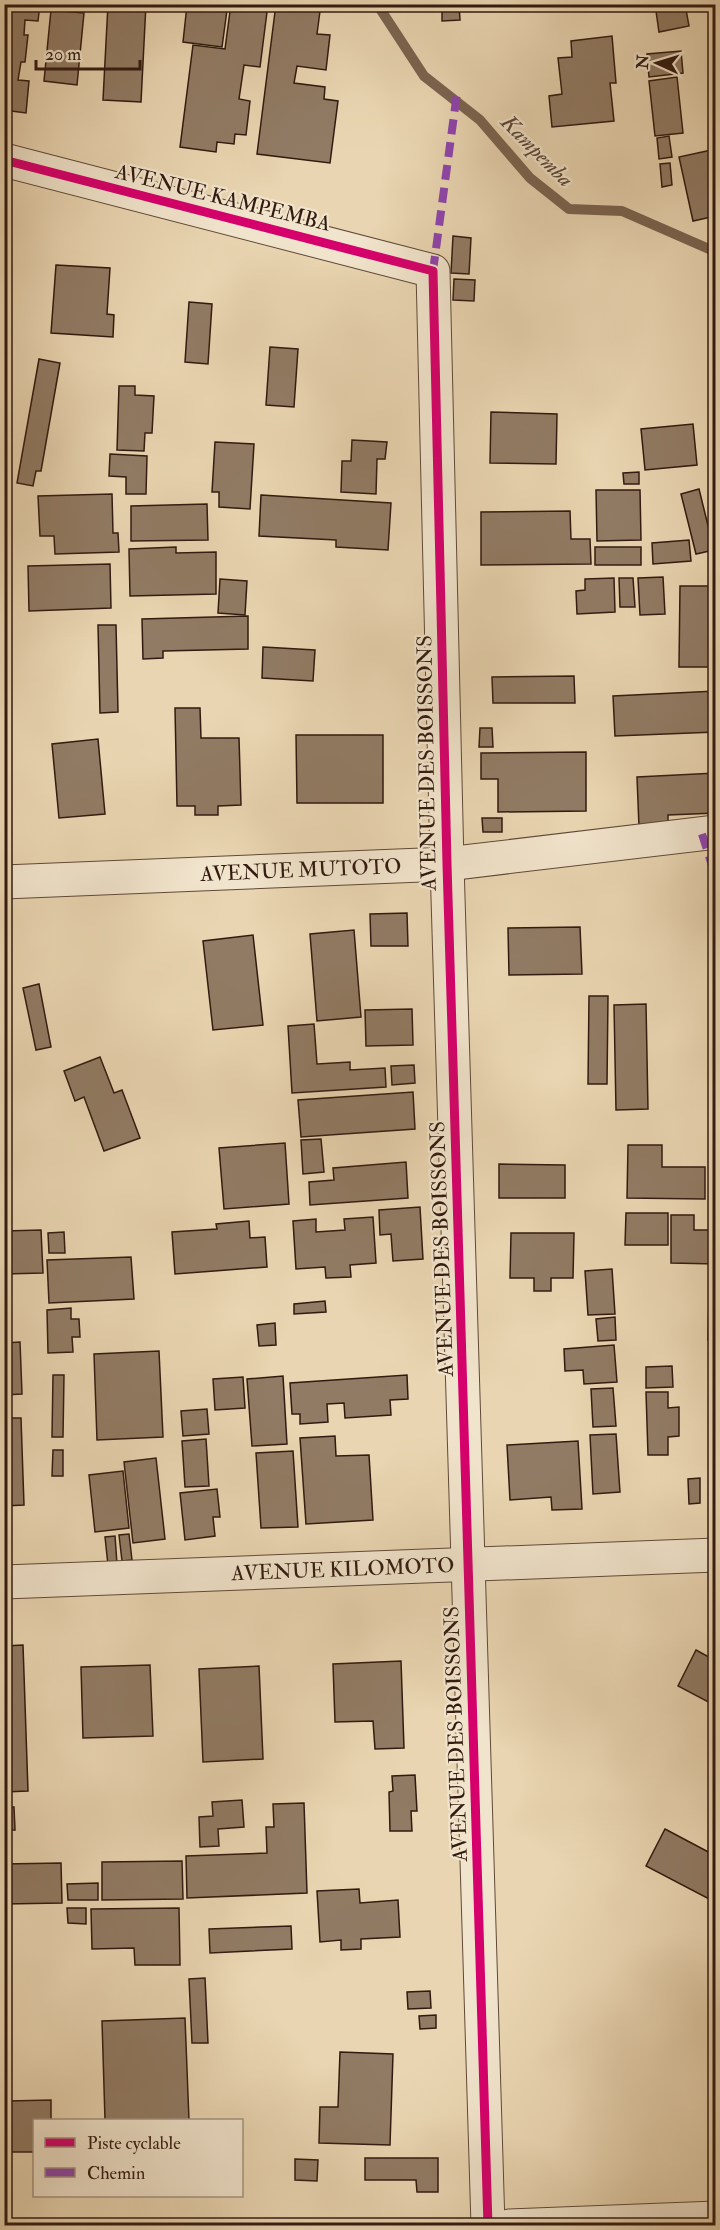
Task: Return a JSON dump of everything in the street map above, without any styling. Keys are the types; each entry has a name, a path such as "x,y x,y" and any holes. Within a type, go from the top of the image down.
{"street":[{"name":"AVENUE KAMPEMBA","path":"4,160 433,270"},
{"name":"AVENUE DES BOISSONS","path":"433,270 447,864 470,1564 488,2226"},
{"name":"AVENUE MUTOTO","path":"4,882 447,864 709,833"},
{"name":"AVENUE KILOMOTO","path":"4,1582 716,1555"},
{"path":"509,2226 716,2218"}],"building":[{"path":"4,4 40,4 38,21 25,20 24,35 28,35 25,62 21,62 18,80 29,81 26,113 4,110"},
{"path":"108,4 146,4 141,102 103,100"},
{"path":"231,4 268,4 260,67 244,65 239,99 250,101 246,135 235,134 234,144 217,142 216,152 180,147 193,45 225,49"},
{"path":"276,4 304,4 304,9 320,11 317,34 330,35 326,70 297,66 294,83 325,87 324,99 338,101 330,163 257,154"},
{"path":"431,4 459,4 460,20 442,21 442,10 432,11"},
{"path":"655,4 685,4 689,26 659,32"},
{"path":"187,5 227,10 222,47 183,42"},
{"path":"51,10 84,13 77,85 44,81"},
{"path":"612,36 616,83 610,83 614,121 552,127 549,96 562,94 558,58 572,57 571,41"},
{"path":"681,51 683,73 649,77 647,54"},
{"path":"677,77 683,133 655,136 649,81"},
{"path":"669,136 672,157 659,159 657,138"},
{"path":"716,149 716,216 693,221 679,157"},
{"path":"670,163 672,185 662,187 660,164"},
{"path":"453,236 471,238 469,274 451,273"},
{"path":"56,265 110,268 107,314 114,315 113,337 51,333"},
{"path":"454,279 475,280 474,301 453,300"},
{"path":"4,291 9,292 4,349"},
{"path":"189,302 212,304 208,364 185,362"},
{"path":"270,347 298,349 294,407 266,405"},
{"path":"39,359 60,363 41,471 36,471 33,486 17,483"},
{"path":"119,386 135,386 135,395 154,396 152,433 145,433 144,451 117,450"},
{"path":"491,412 557,414 556,464 490,463"},
{"path":"693,424 697,465 645,470 641,429"},
{"path":"352,440 387,442 385,459 377,459 376,494 341,492 342,461 351,461"},
{"path":"215,442 254,444 250,509 219,507 219,492 212,492"},
{"path":"110,454 147,456 146,494 126,494 126,477 109,476"},
{"path":"639,472 639,484 624,484 623,473"},
{"path":"699,489 714,550 696,554 681,494"},
{"path":"596,490 640,490 641,540 597,541"},
{"path":"112,494 113,533 118,533 119,552 55,554 54,536 40,536 38,496"},
{"path":"261,495 391,503 388,550 336,547 336,540 259,536"},
{"path":"207,504 208,540 131,541 131,506"},
{"path":"570,511 571,539 590,539 591,564 481,565 481,512"},
{"path":"689,540 691,561 653,564 652,543"},
{"path":"176,547 176,553 216,552 216,594 130,596 129,549"},
{"path":"595,547 641,547 641,565 595,565"},
{"path":"110,564 111,608 29,611 28,566"},
{"path":"663,577 665,614 640,615 638,578"},
{"path":"614,578 615,612 577,614 576,591 585,590 585,579"},
{"path":"619,578 633,578 635,607 620,607"},
{"path":"220,579 247,581 245,615 218,613"},
{"path":"680,586 716,586 716,667 679,667"},
{"path":"248,616 248,649 163,651 163,658 143,659 142,619"},
{"path":"98,625 116,625 118,712 100,713"},
{"path":"263,647 315,650 313,681 262,678"},
{"path":"574,676 575,703 493,703 492,677"},
{"path":"716,691 716,732 615,736 613,696"},
{"path":"175,708 200,708 201,738 239,738 241,805 218,806 218,815 195,815 195,806 177,806"},
{"path":"480,728 492,728 493,747 479,747"},
{"path":"296,735 383,735 383,803 297,803"},
{"path":"98,739 105,814 59,818 52,744"},
{"path":"586,752 586,811 498,812 498,779 481,779 481,753"},
{"path":"716,773 716,813 668,815 668,826 639,827 637,777"},
{"path":"482,818 502,818 502,832 483,832"},
{"path":"407,913 408,946 371,946 370,914"},
{"path":"580,927 582,974 509,975 508,928"},
{"path":"354,930 361,1017 317,1021 310,934"},
{"path":"253,935 263,1025 213,1030 203,941"},
{"path":"39,984 51,1047 36,1050 23,988"},
{"path":"589,996 608,996 607,1084 588,1084"},
{"path":"646,1004 648,1109 616,1110 614,1005"},
{"path":"412,1009 413,1045 366,1046 365,1010"},
{"path":"314,1024 317,1064 350,1062 350,1070 385,1068 386,1087 292,1093 288,1026"},
{"path":"100,1057 114,1093 122,1090 140,1138 104,1151 84,1097 75,1101 64,1071"},
{"path":"414,1065 415,1083 392,1085 391,1066"},
{"path":"413,1092 415,1129 301,1137 298,1100"},
{"path":"321,1139 324,1172 303,1174 301,1140"},
{"path":"285,1143 289,1204 224,1209 219,1148"},
{"path":"628,1145 662,1145 662,1167 705,1167 705,1199 627,1198"},
{"path":"406,1162 408,1198 310,1205 309,1182 334,1180 333,1168"},
{"path":"499,1164 565,1165 565,1198 499,1198"},
{"path":"420,1207 423,1259 393,1261 391,1234 380,1235 379,1210"},
{"path":"626,1213 668,1213 668,1245 625,1245"},
{"path":"671,1215 694,1215 694,1230 716,1230 716,1264 671,1263"},
{"path":"373,1217 376,1263 350,1265 351,1277 326,1278 325,1267 296,1269 293,1221 316,1219 316,1232 345,1230 344,1219"},
{"path":"249,1221 250,1238 265,1237 267,1267 175,1274 172,1232 217,1229 216,1224"},
{"path":"41,1230 43,1273 4,1274 4,1231"},
{"path":"64,1232 65,1253 49,1253 48,1233"},
{"path":"511,1233 574,1233 573,1278 551,1278 551,1291 534,1291 534,1278 510,1278"},
{"path":"131,1257 134,1299 49,1303 47,1260"},
{"path":"612,1269 615,1314 588,1315 585,1271"},
{"path":"709,1295 716,1295 716,1340 708,1340"},
{"path":"325,1301 326,1312 294,1314 294,1304"},
{"path":"71,1308 71,1319 79,1319 80,1337 72,1337 73,1352 48,1353 47,1310"},
{"path":"615,1317 616,1340 598,1341 596,1319"},
{"path":"275,1323 276,1345 259,1346 257,1325"},
{"path":"20,1342 22,1394 4,1395 4,1343"},
{"path":"614,1345 617,1382 584,1384 583,1370 565,1371 564,1349"},
{"path":"159,1351 163,1437 97,1440 94,1354"},
{"path":"672,1366 673,1387 646,1388 646,1367"},
{"path":"53,1375 64,1375 63,1437 52,1437"},
{"path":"407,1375 408,1399 390,1400 391,1415 345,1418 344,1403 327,1404 328,1422 300,1424 300,1414 292,1414 290,1383"},
{"path":"283,1376 287,1444 252,1446 247,1379"},
{"path":"243,1377 245,1408 215,1410 213,1379"},
{"path":"613,1388 616,1426 593,1427 591,1389"},
{"path":"646,1392 668,1392 668,1408 679,1407 679,1436 668,1437 668,1455 648,1455"},
{"path":"207,1409 209,1434 183,1436 181,1411"},
{"path":"4,1418 21,1418 24,1505 4,1506"},
{"path":"616,1434 620,1492 593,1494 590,1435"},
{"path":"335,1436 336,1456 369,1455 373,1520 306,1524 300,1438"},
{"path":"206,1439 209,1486 185,1487 182,1441"},
{"path":"578,1441 582,1509 552,1510 551,1497 510,1500 507,1445"},
{"path":"53,1450 63,1450 63,1476 52,1476"},
{"path":"293,1451 298,1527 261,1528 256,1453"},
{"path":"156,1458 165,1539 133,1543 124,1462"},
{"path":"123,1471 129,1528 95,1532 89,1475"},
{"path":"700,1478 700,1503 689,1504 688,1479"},
{"path":"217,1489 220,1517 213,1517 215,1536 185,1540 180,1493"},
{"path":"129,1534 132,1560 122,1561 119,1535"},
{"path":"115,1536 117,1564 108,1565 105,1537"},
{"path":"23,1645 28,1791 4,1792 4,1646"},
{"path":"696,1650 716,1661 716,1706 678,1686"},
{"path":"401,1661 404,1748 375,1749 373,1721 335,1722 333,1664"},
{"path":"150,1665 153,1736 83,1738 81,1667"},
{"path":"259,1666 263,1759 203,1762 199,1669"},
{"path":"415,1775 417,1811 411,1811 412,1831 390,1831 389,1792 393,1791 392,1776"},
{"path":"242,1800 244,1827 218,1829 219,1846 200,1847 199,1817 213,1816 212,1802"},
{"path":"304,1803 307,1893 187,1898 186,1856 267,1853 266,1827 274,1827 273,1804"},
{"path":"4,1807 14,1807 15,1830 4,1830"},
{"path":"665,1829 716,1856 716,1890 711,1900 646,1866"},
{"path":"182,1861 183,1899 102,1900 102,1862"},
{"path":"61,1863 62,1903 4,1904 4,1864"},
{"path":"98,1883 98,1900 68,1900 67,1884"},
{"path":"359,1889 360,1903 398,1900 400,1937 361,1939 361,1949 341,1950 341,1940 320,1942 317,1891"},
{"path":"67,1908 86,1908 86,1924 68,1923"},
{"path":"179,1908 180,1965 135,1965 134,1948 92,1949 91,1909"},
{"path":"291,1926 292,1949 210,1953 209,1929"},
{"path":"205,1978 208,2043 192,2043 189,1979"},
{"path":"430,1991 431,2008 408,2009 407,1992"},
{"path":"436,2015 436,2028 420,2029 419,2016"},
{"path":"185,2018 189,2119 105,2119 102,2021"},
{"path":"340,2052 393,2054 390,2145 319,2143 320,2107 338,2107"},
{"path":"51,2100 51,2119 33,2119 33,2152 9,2152 8,2101"},
{"path":"365,2158 438,2158 438,2192 417,2192 416,2180 365,2180"},
{"path":"295,2159 318,2160 317,2181 295,2180"}],"waterway":[{"name":"Kampemba","path":"377,4 424,76 480,120 530,178 569,209 622,211 716,252"}],"marked path":[{"path":"433,271 457,93"},
{"path":"702,834 716,878"}],"cycle path":[{"path":"4,160 433,271 447,864 488,2226"}]}
